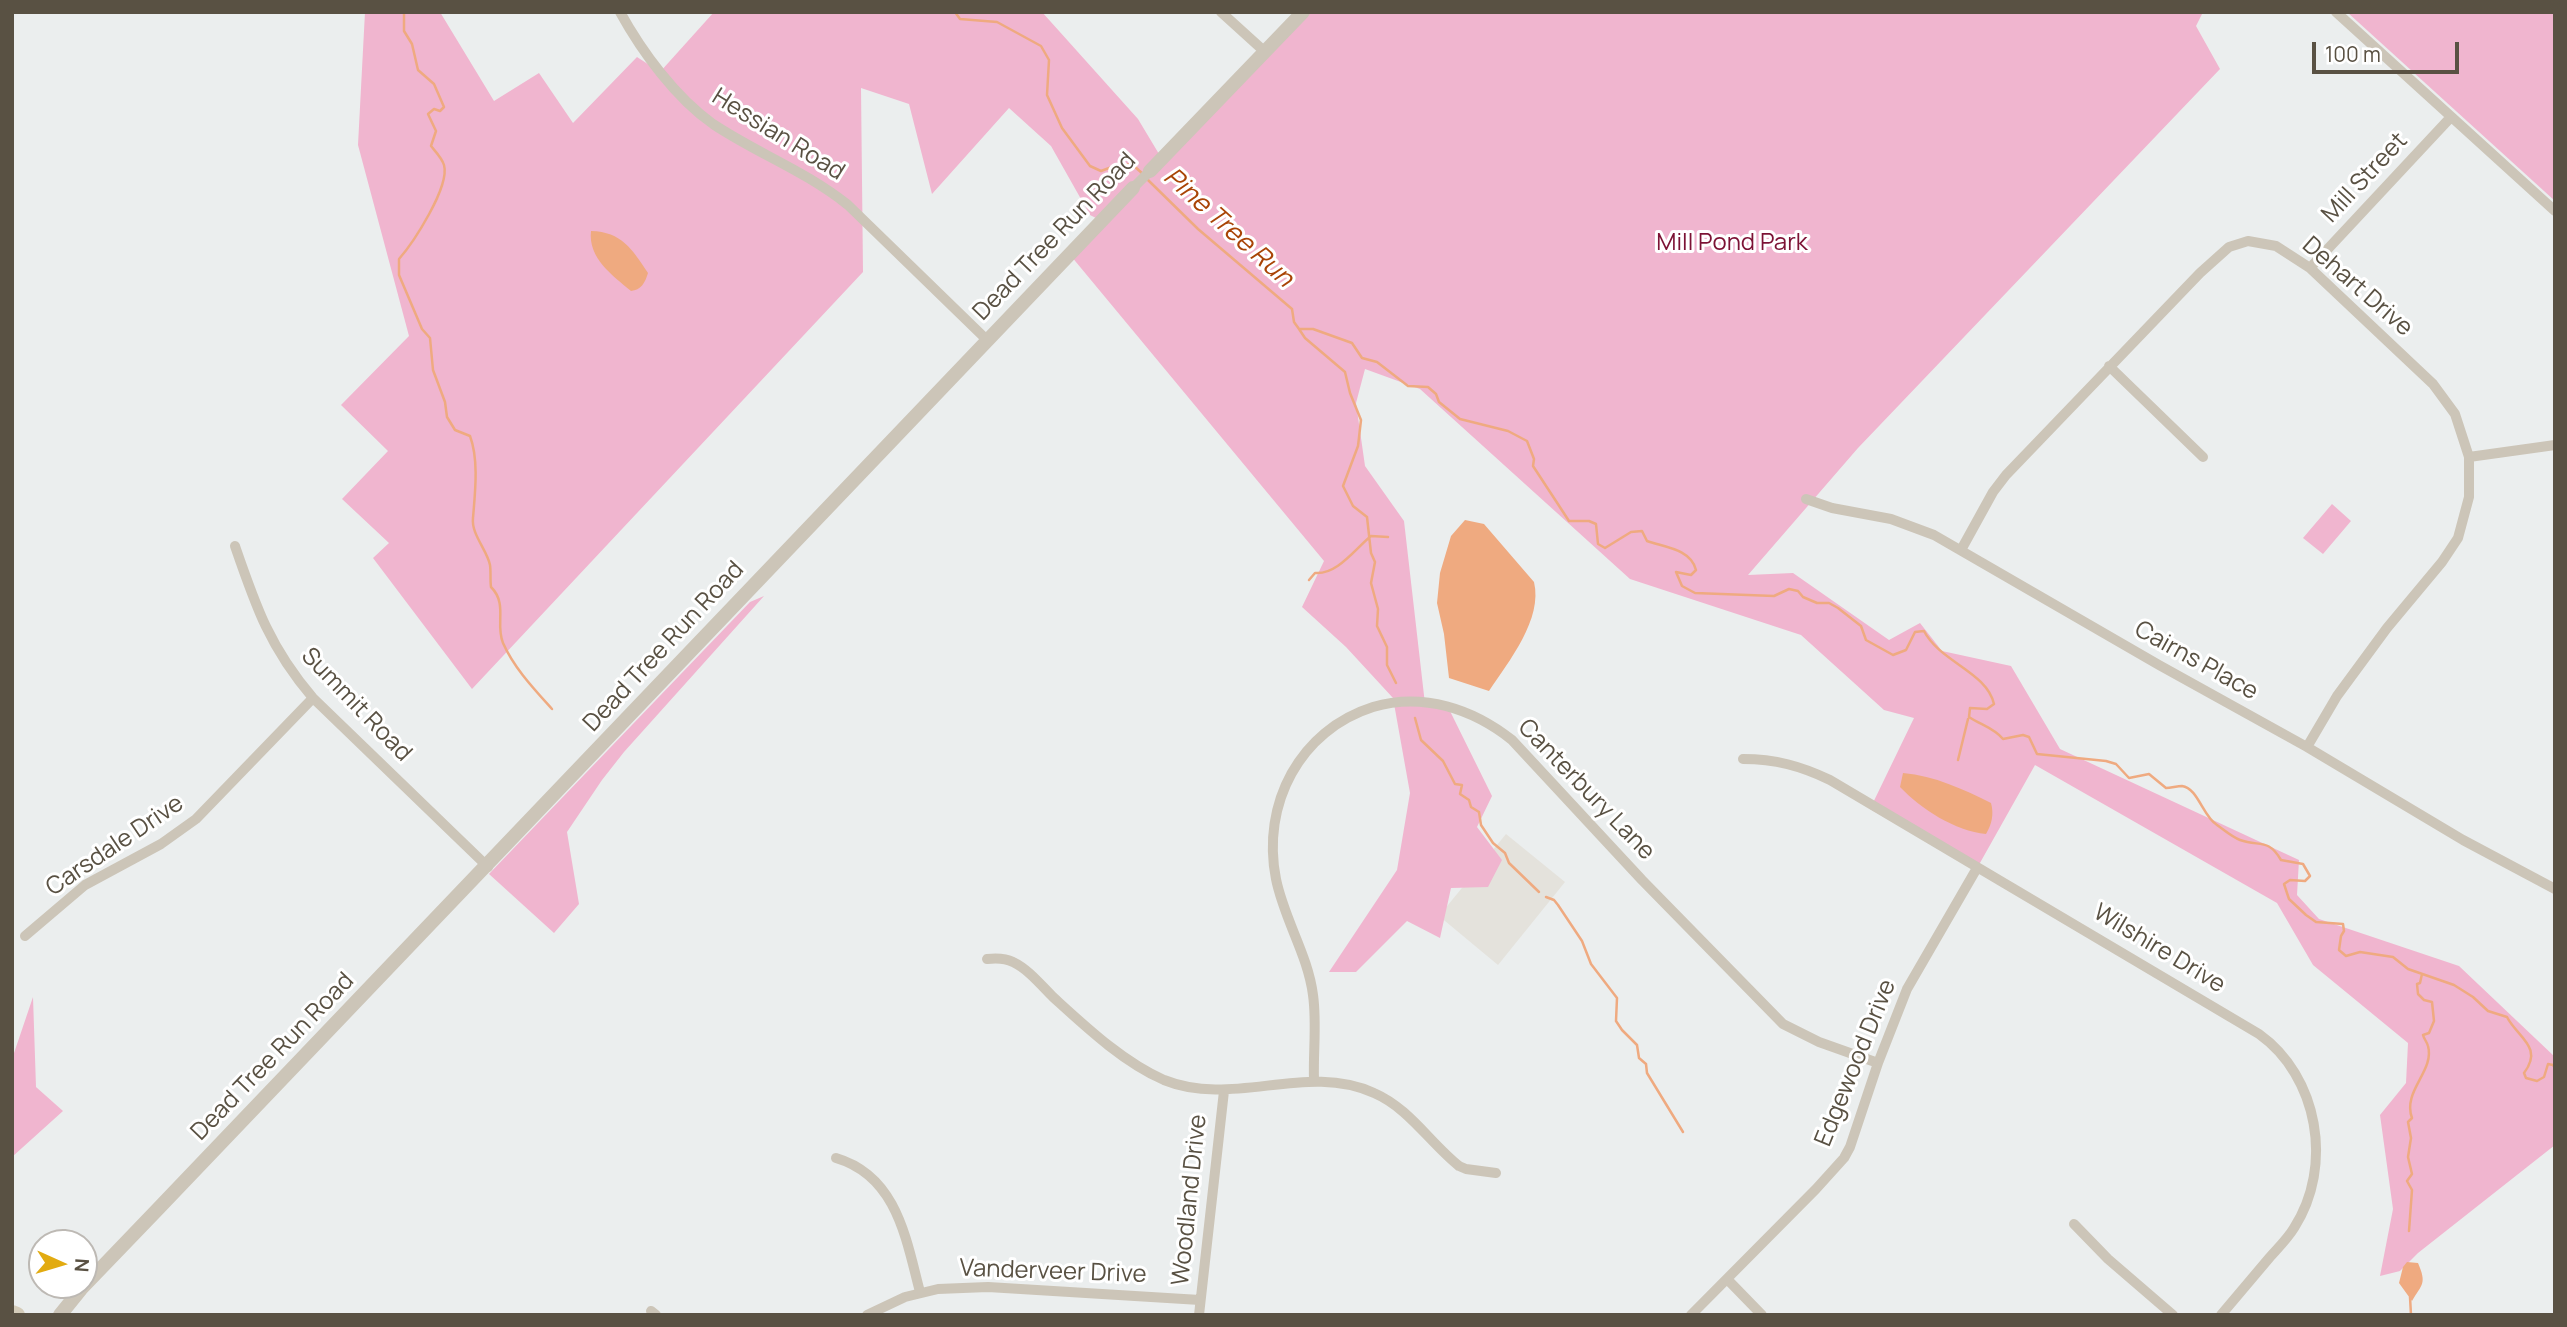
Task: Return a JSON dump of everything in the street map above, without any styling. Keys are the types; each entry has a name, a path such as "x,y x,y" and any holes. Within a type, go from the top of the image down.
{"street":[{"name":"Hessian Road","path":"620,12 664,77 704,116 827,188 848,205 988,341"},
{"path":"1221,12 1264,51"},
{"name":"Dead Tree Run Road","path":"60,1315 90,1279 488,867 854,479 1303,12"},
{"path":"2336,12 2555,211"},
{"name":"Mill Street","path":"2310,268 2451,117"},
{"name":"Dehart Drive","path":"1961,550 1993,492 2006,475 2200,273 2229,247 2257,240 2276,246 2310,268 2433,384 2455,414 2469,457 2469,497 2458,538 2337,696 2307,747"},
{"path":"2109,366 2203,457"},
{"path":"2469,457 2555,445"},
{"name":"Cairns Place","path":"1806,499 1832,508 1906,524 1934,535 2307,747 2463,840 2555,889"},
{"name":"Summit Road","path":"235,545 258,611 291,673 313,698 488,867"},
{"name":"Carsdale Drive","path":"25,936 85,885 161,844 196,819 313,698"},
{"name":"Canterbury Lane","path":"1314,1080 1313,996 1307,967 1276,880 1274,833 1277,807 1293,768 1318,738 1363,710 1397,702 1449,706 1466,711 1494,726 1512,740 1642,880 1783,1024 1819,1042 1878,1063"},
{"name":"Wilshire Drive","path":"1743,759 1767,759 1805,768 1830,780 2259,1034 2289,1062 2297,1074 2314,1123 2316,1143 2312,1181 2306,1203 2294,1228 2221,1315"},
{"name":"Edgewood Drive","path":"1691,1315 1844,1158 1907,989 1977,868"},
{"path":"987,959 1003,958 1019,965 1081,1022 1150,1072 1166,1080 1224,1091 1314,1080 1343,1083 1375,1093 1402,1110 1459,1166 1496,1174"},
{"name":"Woodland Drive","path":"1199,1315 1224,1091"},
{"path":"836,1158 865,1172 892,1201 901,1222 920,1292"},
{"path":"2074,1224 2108,1259 2173,1315"},
{"path":"1727,1279 1762,1315"},
{"name":"Vanderveer Drive","path":"867,1315 920,1292 938,1289 988,1287 1200,1300"}],"shaded area":[{"path":"591,231 618,238 631,249 648,273 640,288 631,291 603,265 593,250"},
{"path":"1465,520 1484,524 1534,582 1534,610 1529,625 1489,691 1449,678 1437,603 1440,573 1451,536"},
{"path":"1903,773 1938,780 1991,803 1992,819 1986,834 1951,824 1918,803 1900,787"},
{"path":"1506,834 1565,882 1498,965 1439,916"},
{"path":"2407,1262 2418,1263 2422,1275 2422,1284 2412,1301 2399,1283"}],"green space":[{"name":"Mill Pond Park","path":"365,12 440,12 494,101 539,73 573,123 637,57 660,72 714,12 1042,12 1138,119 1159,154 1307,12 2203,12 2196,26 2220,69 1858,448 1748,575 1793,573 1889,640 1920,623 1942,651 2011,666 2060,749 2299,860 2297,895 2319,919 2459,966 2555,1057 2555,1145 2418,1253 2400,1271 2380,1276 2393,1209 2380,1115 2406,1083 2408,1043 2313,965 2277,903 2035,765 1976,870 1870,809 1914,718 1884,710 1801,635 1630,579 1420,389 1365,369 1356,403 1365,466 1404,521 1425,704 1448,707 1492,796 1477,827 1502,860 1488,887 1451,888 1440,938 1407,921 1356,972 1329,972 1397,870 1410,793 1393,698 1346,647 1302,607 1324,561 1071,256 1104,222 1090,215 1051,146 1009,108 932,194 909,104 861,88 863,272 472,689 373,558 389,543 342,499 388,451 341,405 409,336 358,145"},
{"path":"2347,12 2555,12 2555,201"},
{"path":"2332,504 2351,521 2323,554 2303,538"},
{"path":"764,596 624,752 567,832 579,904 554,933 489,874 750,602"},
{"path":"33,997 36,1087 63,1111 12,1157 12,1059"}],"waterway":[{"path":"404,12 404,31 412,44 418,70 434,84 444,107 440,111 434,109 428,114 436,131 431,146 443,162 444,175 429,214 399,259 399,275 422,329 430,338 433,370 445,402 447,417 455,430 470,436 473,445 476,477 473,524 490,565 491,587 499,600 503,643 519,670 552,709"},
{"name":"Pine Tree Run","path":"955,12 960,19 997,22 1041,46 1049,60 1047,95 1062,128 1090,166 1101,171 1120,164 1133,165 1144,175"},
{"name":"Pine Tree Run","path":"1148,180 1198,229 1292,309 1294,322 1299,329 1313,329 1352,343 1362,358 1377,362 1408,386 1428,387 1436,394 1439,402 1460,419 1508,431 1527,441 1534,459 1533,466 1569,521 1589,521 1596,524 1598,544 1605,548 1631,532 1642,531 1647,541 1689,557 1696,570 1691,575 1676,572 1682,586 1695,593 1774,596 1789,589 1798,591 1803,597 1817,603 1829,603 1838,608 1861,626 1866,640 1893,655 1906,650 1915,632 1924,631 1931,642 1973,675 1990,693 1994,704 1987,709 1970,708 1969,717 2003,739 2023,735 2029,737 2037,754 2106,761 2116,764 2129,778 2149,774 2166,788 2188,788 2212,821 2231,835 2240,840 2268,846 2281,860 2303,864 2310,876 2305,881 2290,880 2284,884 2289,899 2316,922 2343,924 2339,950 2346,956 2360,952 2393,957 2408,969 2454,985 2488,1011 2507,1017 2530,1049 2531,1056 2524,1073 2526,1078 2537,1081 2544,1077 2548,1064 2555,1068"},
{"path":"1299,329 1305,338 1345,372 1361,420 1358,446 1343,486 1353,506 1367,517 1371,553 1375,562 1371,583 1378,609 1377,626 1387,647 1387,665 1396,683"},
{"path":"1309,580 1315,573 1323,573 1338,566 1371,536 1388,537"},
{"path":"1415,718 1421,740 1443,761 1455,784 1462,785 1460,794 1479,812 1481,825 1493,843 1539,892"},
{"path":"1958,760 1968,719"},
{"path":"1546,897 1558,905 1582,941 1591,964 1617,998 1616,1021 1637,1045 1639,1058 1646,1064 1647,1073 1683,1132"},
{"path":"2409,1231 2412,1190 2407,1181 2412,1174 2408,1157 2411,1138 2408,1122 2412,1118 2411,1099 2429,1055 2423,1035 2429,1033 2434,1021 2432,1002 2424,1000 2418,994 2417,984 2420,983 2422,974"},
{"path":"2410,1297 2411,1315"}]}
